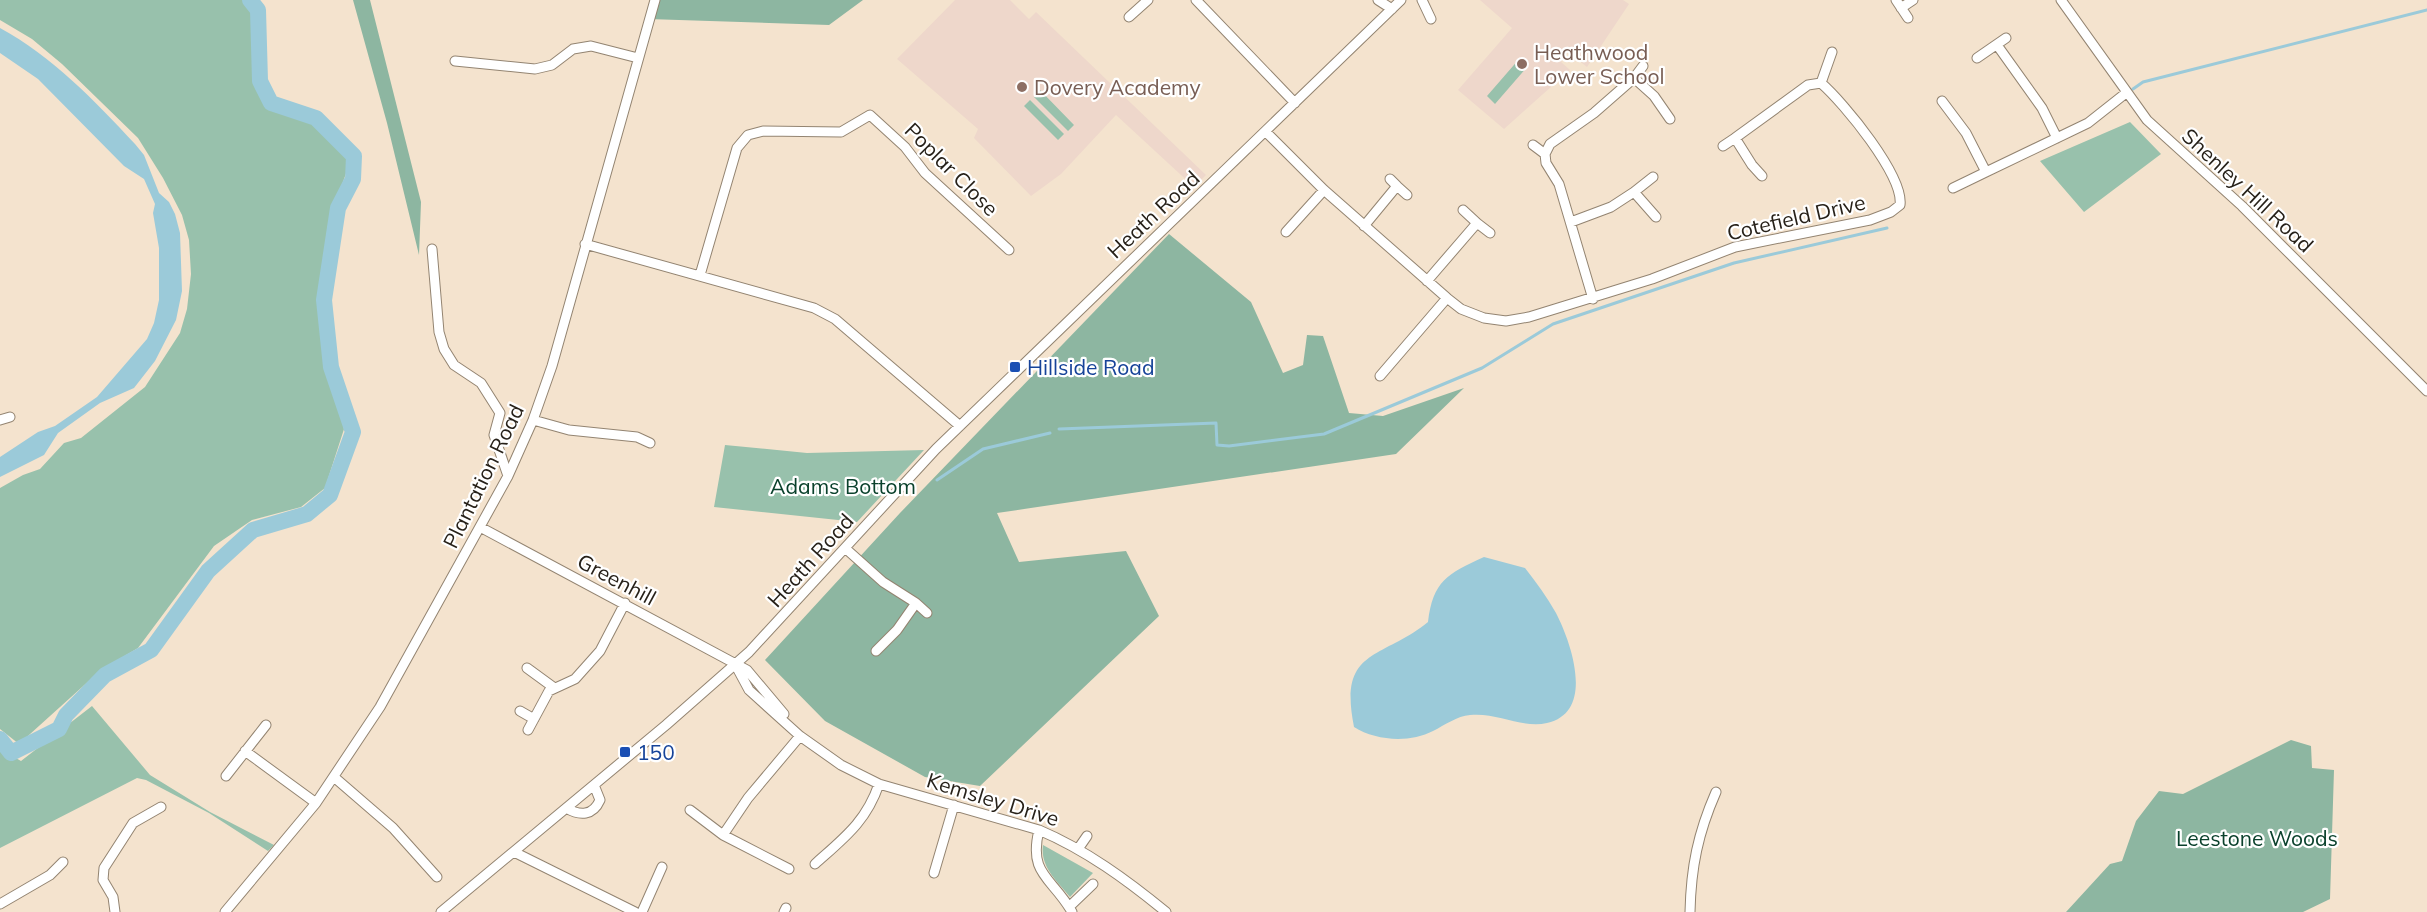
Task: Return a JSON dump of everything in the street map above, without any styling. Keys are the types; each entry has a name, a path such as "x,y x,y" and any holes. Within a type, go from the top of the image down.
{"street":[{"name":"Plantation Road","path":"225,912 316,803 380,707 508,476 533,420 552,366 655,0"},
{"path":"1129,17 1148,0"},
{"path":"1196,0 1295,103"},
{"path":"1378,0 1392,9"},
{"name":"Heath Road","path":"441,912 735,664 960,426 1401,0"},
{"path":"1422,0 1431,20"},
{"path":"1908,18 1899,4 1913,0"},
{"name":"Shenley Hill Road","path":"2061,0 2147,120 2242,206 2427,391"},
{"path":"1977,58 2006,38"},
{"path":"455,61 535,69 552,65 573,48 591,45 638,58"},
{"path":"1997,45 2042,108 2057,138"},
{"path":"1723,146 1808,85 1821,83 1832,52"},
{"path":"1593,299 1559,184 1546,163 1545,154 1550,144 1594,113 1634,78 1643,66"},
{"path":"1634,78 1654,96 1670,118"},
{"name":"Cotefield Drive","path":"1266,132 1324,190 1447,298 1461,309 1484,318 1506,321 1593,299 1736,247 1870,220 1891,212 1900,205 1901,198 1882,159 1865,132 1821,83"},
{"path":"1953,188 2088,123 2126,93"},
{"path":"1942,101 1966,133 1986,172"},
{"name":"Poplar Close","path":"700,275 737,148 748,135 763,132 841,132 872,112 905,147 925,173 1009,250"},
{"path":"1735,138 1762,176"},
{"path":"1533,145 1545,154"},
{"path":"1571,222 1611,207 1653,177"},
{"path":"1389,178 1407,195"},
{"path":"1364,226 1397,186"},
{"path":"1286,232 1324,190"},
{"path":"1634,192 1656,217"},
{"path":"1463,210 1490,233"},
{"path":"1427,281 1477,222"},
{"path":"585,244 814,308 834,319 960,426"},
{"path":"432,249 439,332 444,350 454,365 481,383 500,414 494,435 508,476"},
{"path":"1380,376 1447,298"},
{"path":"533,420 569,430 637,437 650,443"},
{"name":"Greenhill","path":"480,527 735,664"},
{"path":"845,548 882,582 916,603 927,613"},
{"path":"528,730 553,687 575,679 600,651 625,603"},
{"path":"876,651 916,603"},
{"name":"Kemsley Drive","path":"735,664 752,675 800,736 841,765 879,784 1039,830 1078,849 1138,889 1166,912"},
{"path":"527,668 553,687"},
{"path":"520,711 534,719"},
{"path":"226,776 266,725"},
{"path":"723,836 748,798 800,736"},
{"path":"245,751 316,803"},
{"path":"334,777 393,828 437,877"},
{"path":"815,864 855,829 869,808 879,784"},
{"path":"566,808 578,815 586,814 600,800 594,785"},
{"path":"1690,912 1700,828 1716,792"},
{"path":"934,873 954,805"},
{"path":"115,912 113,897 103,880 104,868 133,824 161,807"},
{"path":"690,810 723,836 789,869"},
{"path":"1039,830 1034,851 1040,868 1070,910 1093,884"},
{"path":"1078,849 1088,836"},
{"path":"514,852 635,912"},
{"path":"0,904 50,874 63,862"},
{"path":"642,912 662,867"}],"shaded area":[{"name":"Dovery Academy","path":"955,0 1010,0 1029,19 1036,12 1206,175 1194,187 1116,115 1061,174 1031,196 974,138 978,129 897,59"},
{"name":"Heathwood Lower School","path":"1480,0 1623,0 1629,4 1587,67 1568,52 1561,62 1570,70 1504,129 1458,90 1512,28"}],"green space":[{"path":"0,0 246,0 254,9 258,82 269,106 314,121 351,159 328,225 319,301 327,366 344,429 325,488 301,507 252,520 214,546 138,648 101,670 19,744 0,729 0,488 23,475 40,469 64,443 81,438 145,387 180,333 187,309 191,274 189,240 182,215 163,178 138,138 62,64 32,39 0,20"},
{"path":"353,0 370,0 421,202 419,255 387,123"},
{"path":"653,0 863,0 829,25 648,19"},
{"path":"1520,58 1528,66 1495,104 1487,96"},
{"path":"1040,90 1074,125 1068,131 1034,97"},
{"path":"1030,100 1064,134 1058,140 1024,106"},
{"path":"2130,122 2161,154 2084,212 2040,161"},
{"path":"1169,234 1251,302 1283,373 1303,365 1307,335 1323,336 1349,413 1383,416 1464,388 1396,454 997,513 1019,562 1126,551 1159,616 980,786 925,777 825,721 765,660 900,513"},
{"name":"Adams Bottom","path":"725,445 807,453 924,450 857,522 714,507"},
{"path":"92,706 150,775 210,812 274,845 268,851 209,813 146,780 137,778 0,848 0,749 21,761"},
{"name":"Leestone Woods","path":"2291,740 2311,746 2312,768 2334,770 2330,899 2303,912 2066,912 2110,864 2122,861 2136,821 2159,791 2183,794"},
{"path":"1043,845 1093,873 1070,897 1047,867"}],"water":[{"path":"0,28 37,52 72,80 144,155 159,193 169,202 175,214 180,233 182,291 176,320 155,361 134,388 100,403 58,433 44,455 0,477 0,457 38,432 55,426 97,397 147,339 154,323 159,300 159,248 153,213 155,204 144,179 124,166 38,79 0,53"},
{"path":"1484,557 1525,568 1553,607 1573,658 1576,675 1571,705 1562,716 1547,723 1529,724 1490,716 1470,715 1456,719 1424,735 1404,739 1383,738 1354,727 1351,701 1352,683 1358,669 1367,659 1428,622 1434,597 1444,581 1451,574"}],"waterway":[{"path":"0,739 11,753 59,729 66,715 105,675 151,650 208,571 253,530 307,514 330,495 353,432 331,367 324,300 338,208 353,179 354,156 316,118 271,103 260,81 258,10 250,0"},
{"path":"2133,89 2143,82 2427,10"},
{"path":"1059,429 1216,423 1217,445 1229,446 1324,434 1482,368 1553,324 1734,263 1887,228"},
{"path":"937,480 983,449 1050,433"}],"place":[{"name":"Heathwood Lower School","path":"1522,64"},
{"name":"Dovery Academy","path":"1022,87"},
{"name":"Hillside Road","path":"1015,367"},
{"name":"150","path":"625,752"}]}
